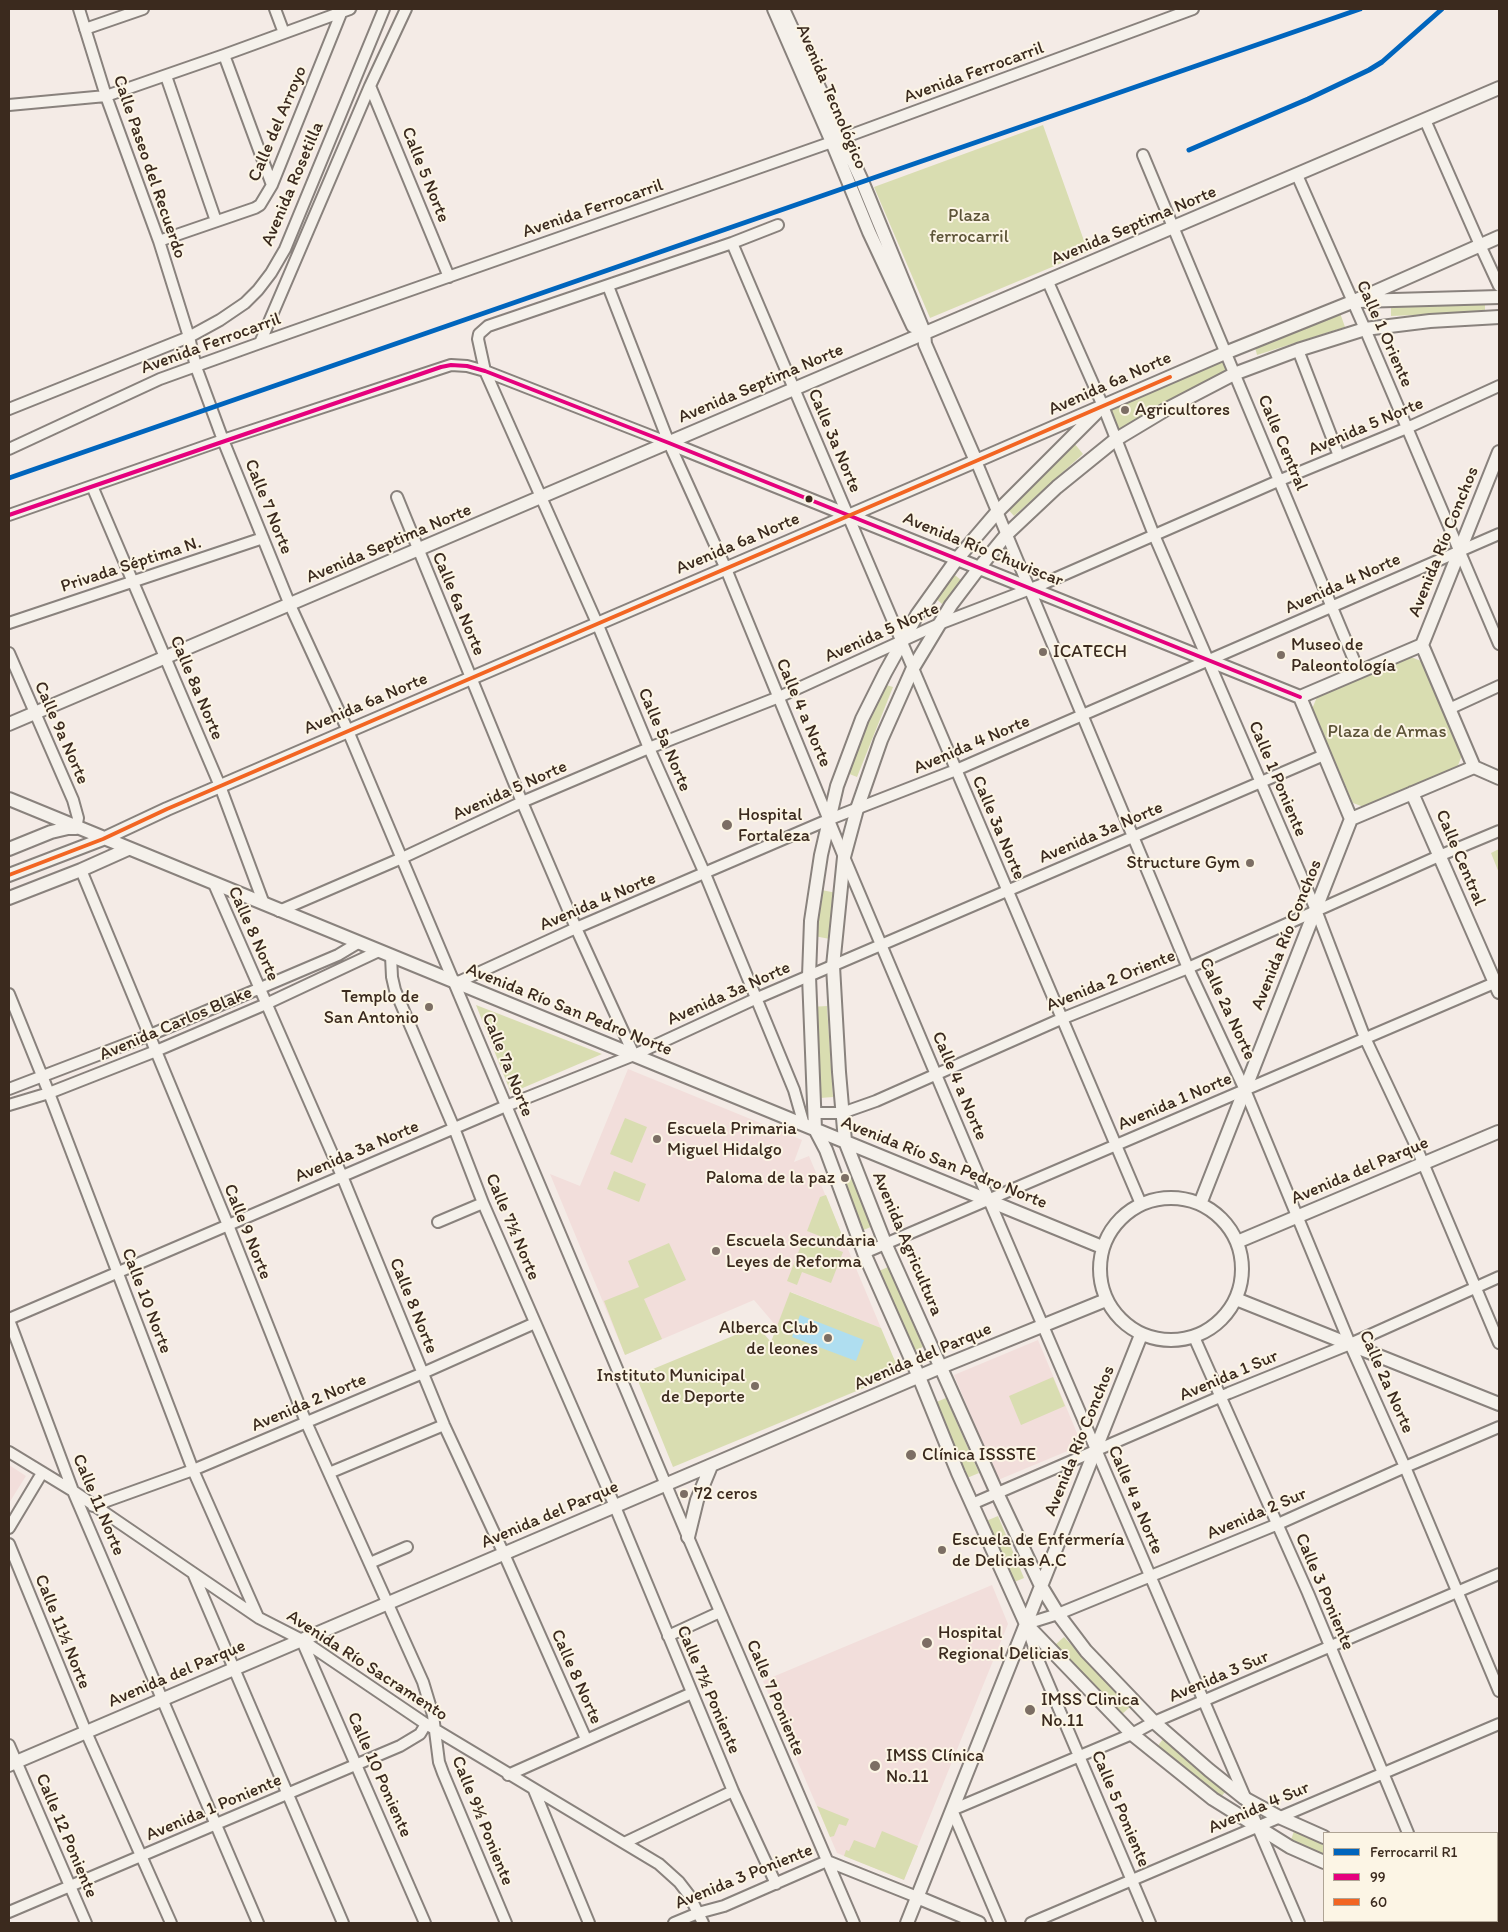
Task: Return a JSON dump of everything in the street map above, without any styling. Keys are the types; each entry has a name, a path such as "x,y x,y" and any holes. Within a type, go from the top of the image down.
{"main road":[{"name":"Avenida Tecnológico","path":"774,9 838,140"},
{"name":"Avenida Tecnológico","path":"783,9 922,337"},
{"name":"Avenida Septima Norte","path":"9,724 541,498 794,388 922,337 1499,88"},
{"name":"Avenida 6a Norte","path":"9,875 102,839 597,623 976,462 1224,352 1352,302 1499,237"},
{"path":"1352,302 1499,297"},
{"name":"Avenida Agricultura","path":"1323,1837 1279,1818 1244,1798 1154,1722 1086,1651 1058,1614 1041,1586 997,1493 885,1243 845,1141 833,966 844,857 857,810 881,740 913,668 962,588 1007,534 1057,487 1115,440 1182,400 1234,374 1298,350 1365,330 1430,321 1499,317"},
{"name":"Calle 2a Norte","path":"922,337 976,462"},
{"path":"1103,406 998,511 956,559 930,596 902,642 862,719 837,786 821,855 811,921 809,976 815,1113 810,1127 826,1150 836,1182 864,1253 1026,1624 1132,1734 1213,1799 1290,1847 1323,1862"},
{"name":"Avenida Río Chuviscar","path":"669,443 1300,697"},
{"name":"Avenida Río Conchos","path":"1422,645 1499,452"},
{"path":"1474,767 1351,820 1300,697 1422,645 1474,767 1499,778"},
{"name":"Calle Central","path":"1412,793 1498,985"},
{"name":"Avenida Río San Pedro Norte","path":"9,801 845,1141 1102,1248"},
{"name":"Avenida Río Conchos","path":"1200,1204 1351,820"},
{"path":"9,849 51,832 76,828"},
{"path":"9,898 81,870 128,849"},
{"name":"Avenida del Parque","path":"1237,1242 1499,1131"},
{"path":"1160,1198 1180,1198 1200,1204 1215,1213 1228,1226 1237,1242 1242,1261 1241,1280 1236,1299 1219,1323 1194,1337 1167,1341 1141,1335 1114,1314 1106,1300 1100,1283 1099,1265 1102,1248 1111,1230 1124,1214 1141,1204 1160,1198"},
{"path":"1236,1299 1499,1404"},
{"name":"Avenida del Parque","path":"12,1763 941,1367 1106,1300"},
{"name":"Avenida Río Conchos","path":"907,1923 1141,1335"},
{"path":"688,1537 696,1506 711,1466"},
{"path":"917,1897 978,1923"}],"street":[{"name":"Calle Paseo del Recuerdo","path":"79,9 106,96 159,241 189,336"},
{"path":"85,29 143,9"},
{"path":"275,9 284,33"},
{"name":"Avenida Rosetilla","path":"189,336 220,320 245,303 272,273 285,249 384,9"},
{"name":"Avenida Rosetilla","path":"260,342 370,86 406,9"},
{"name":"Avenida Ferrocarril","path":"9,449 134,390 260,342 838,140 1193,9"},
{"path":"9,105 106,96 346,10"},
{"name":"Calle del Arroyo","path":"159,241 255,208 264,200 346,10"},
{"path":"224,55 272,185"},
{"path":"166,76 216,221"},
{"name":"Calle 5 Norte","path":"370,86 449,277"},
{"path":"1425,120 1499,286"},
{"name":"Calle Central","path":"1143,155 1359,672"},
{"name":"Calle 1 Oriente","path":"1297,175 1499,644"},
{"path":"608,286 778,225"},
{"name":"Calle 3a Norte","path":"732,243 1141,1204"},
{"name":"Calle 1 Poniente","path":"1048,282 1103,406 1154,534 1316,910 1365,1038 1423,1163 1499,1343"},
{"name":"Calle 5a Norte","path":"608,286 488,326 479,334 478,339 485,370 705,874 755,999 810,1127"},
{"name":"Calle 4 a Norte","path":"608,286 669,443 726,569 881,945 1095,1450 1299,1923"},
{"name":"Calle 7 Norte","path":"189,336 196,367 223,440 290,605"},
{"name":"Avenida Ferrocarril","path":"9,410 189,336"},
{"path":"1298,350 1339,456"},
{"path":"9,515 223,440 442,367 459,365 485,370"},
{"name":"Avenida Río Chuviscar","path":"485,370 669,443"},
{"name":"Avenida 5 Norte","path":"279,911 402,858 522,802 649,748 779,697 939,624 1030,588 1278,481 1407,428 1499,386"},
{"name":"Calle 2a Norte","path":"976,462 1188,968 1245,1090 1350,1344 1405,1467 1499,1690"},
{"name":"Calle 8a Norte","path":"92,486 220,786 264,904"},
{"name":"Calle 6a Norte","path":"397,497 522,802 576,928 634,1055"},
{"name":"Avenida 4 Norte","path":"456,983 576,928 830,819 956,770 1083,716 1499,534"},
{"name":"Privada Séptima N.","path":"9,623 263,538"},
{"name":"Calle 7a Norte","path":"290,605 348,731 456,983 666,1485"},
{"name":"Calle 9a Norte","path":"9,653 73,800 78,818 76,828"},
{"path":"1449,709 1499,686"},
{"name":"Avenida 3a Norte","path":"9,1320 454,1128 634,1055 755,999 1324,756"},
{"name":"Avenida 2 Oriente","path":"815,1113 842,1113 876,1101 1061,1019 1188,968 1499,831"},
{"name":"Calle 9 Norte","path":"81,870 228,1225 306,1422 389,1603"},
{"name":"Calle 8 Norte","path":"214,884 342,1176 444,1425 504,1554 586,1739"},
{"name":"Avenida Carlos Blake","path":"9,1089 150,1035 260,989 338,955 358,943"},
{"name":"Avenida Carlos Blake","path":"9,1105 49,1093 156,1052 266,1004 379,951"},
{"name":"Calle 7½ Norte","path":"391,956 395,990 454,1128 483,1203 615,1507"},
{"name":"Avenida 1 Norte","path":"864,1253 1365,1038 1498,985"},
{"name":"Calle 10 Norte","path":"9,994 49,1093 193,1470 258,1618"},
{"path":"438,1222 483,1203"},
{"name":"Avenida 1 Sur","path":"972,1504 1220,1397 1350,1344 1499,1277"},
{"name":"Calle 11 Norte","path":"9,1320 73,1491 258,1923"},
{"name":"Avenida 2 Norte","path":"93,1506 193,1470 423,1373 535,1323"},
{"name":"Calle 3 Poniente","path":"1194,1337 1278,1524 1408,1832"},
{"path":"329,1473 444,1425"},
{"name":"Avenida 2 Sur","path":"1026,1624 1058,1614 1278,1524 1499,1427"},
{"name":"Avenida Río Sacramento","path":"9,1452 73,1491 258,1618 302,1640 430,1727 670,1872 689,1896 703,1923"},
{"path":"9,1528 42,1473"},
{"name":"Calle 7 Poniente","path":"666,1485 854,1923"},
{"name":"Calle 7½ Poniente","path":"615,1507 733,1791 776,1884"},
{"name":"Calle 11½ Norte","path":"9,1544 86,1732 171,1923"},
{"path":"370,1563 407,1547"},
{"path":"193,1573 343,1923"},
{"name":"Avenida 3 Sur","path":"952,1810 1132,1734 1154,1722 1499,1574"},
{"name":"Calle 9½ Poniente","path":"389,1603 423,1682 433,1715 430,1727 443,1773 506,1923"},
{"path":"668,1636 720,1612"},
{"name":"Calle 5 Poniente","path":"1026,1624 1039,1662 1150,1923"},
{"name":"Calle 10 Poniente","path":"302,1640 425,1923"},
{"path":"508,1775 692,1693"},
{"name":"Avenida 4 Sur","path":"1031,1923 1499,1724"},
{"name":"Avenida 1 Poniente","path":"9,1912 357,1765 413,1740 430,1727"},
{"name":"Calle 12 Poniente","path":"9,1744 12,1763 86,1923"},
{"path":"534,1790 589,1923"},
{"path":"624,1843 733,1791"},
{"path":"952,1810 1000,1923"},
{"path":"827,1861 917,1897"},
{"name":"Avenida 3 Poniente","path":"674,1923 698,1913 724,1906 827,1861"}],"shaded area":[{"name":"Escuela Secundaria Leyes de Reforma","path":"628,1069 802,1140 794,1162 809,1156 881,1328 791,1292 777,1327 754,1300 625,1355 550,1174 580,1186"},
{"path":"1038,1340 1082,1445 998,1480 954,1375"},
{"path":"9,1465 26,1476 9,1503"},
{"name":"IMSS Clínica No.11","path":"992,1585 1008,1624 904,1880 837,1853 763,1681"}],"green space":[{"name":"Plaza ferrocarril","path":"1043,125 1088,252 930,318 874,187"},
{"path":"1485,302 1485,312 1391,316 1391,305"},
{"path":"1340,313 1345,327 1257,355 1255,347"},
{"path":"1224,351 1232,371 1115,435 1104,407"},
{"path":"1074,443 1083,454 1014,516 1004,505"},
{"path":"951,572 961,580 942,604 933,596"},
{"name":"Plaza de Armas","path":"1411,657 1421,661 1462,755 1457,768 1364,807 1353,803 1312,709 1317,697"},
{"path":"883,684 893,687 857,777 847,773"},
{"path":"1499,849 1499,873 1491,853"},
{"path":"816,889 837,893 830,939 814,936"},
{"path":"476,1005 602,1054 511,1093"},
{"path":"827,1006 833,1097 820,1098 810,1007"},
{"path":"625,1118 647,1127 632,1163 610,1154"},
{"path":"614,1171 646,1184 639,1202 607,1189"},
{"path":"850,1175 873,1226 859,1232 836,1181"},
{"path":"826,1195 846,1245 807,1231 820,1197"},
{"path":"804,1238 843,1252 831,1283 802,1272 797,1285 787,1281"},
{"path":"669,1243 686,1280 644,1299 662,1339 625,1355 604,1301 639,1287 628,1261"},
{"path":"888,1267 923,1347 913,1351 879,1271"},
{"name":"Instituto Municipal de Deporte","path":"790,1292 881,1328 900,1373 673,1467 636,1376 757,1326 771,1342"},
{"path":"1053,1377 1065,1406 1021,1425 1009,1396"},
{"path":"946,1398 979,1473 967,1478 934,1403"},
{"path":"998,1516 1024,1578 1012,1583 986,1521"},
{"path":"1064,1637 1130,1707 1121,1715 1055,1645"},
{"path":"1163,1739 1226,1791 1220,1798 1157,1747"},
{"path":"817,1806 849,1819 846,1826 839,1824 834,1836 830,1837"},
{"path":"882,1831 918,1846 904,1880 844,1856 846,1850 849,1851 854,1840 875,1848"},
{"path":"1294,1831 1323,1843 1323,1857 1290,1843"}],"water":[{"name":"Alberca Club de leones","path":"800,1315 864,1340 856,1361 792,1337"}],"rail line":[{"name":"R1","path":"9,478 1360,9"},
{"name":"R1","path":"1189,150 1308,99 1369,70 1382,62 1442,9"}],"transit line":[{"name":"99","path":"9,515 441,367 451,365 467,366 485,371 669,443 1300,697"},
{"name":"60","path":"9,875 103,839 167,809 1170,377"}],"place":[{"name":"Agricultores","path":"1125,410"},
{"name":"ICATECH","path":"1043,652"},
{"name":"Museo de Paleontología","path":"1281,655"},
{"name":"Hospital Fortaleza","path":"727,825"},
{"name":"Structure Gym","path":"1250,863"},
{"name":"Templo de San Antonio","path":"429,1007"},
{"name":"Escuela Primaria Miguel Hidalgo","path":"657,1139"},
{"name":"Paloma de la paz","path":"845,1178"},
{"name":"Escuela Secundaria Leyes de Reforma","path":"716,1251"},
{"name":"Alberca Club de leones","path":"828,1338"},
{"name":"Instituto Municipal de Deporte","path":"755,1386"},
{"name":"Clínica ISSSTE","path":"911,1455"},
{"name":"72 ceros","path":"684,1494"},
{"name":"Escuela de Enfermería de Delicias A.C","path":"942,1550"},
{"name":"Hospital Regional Delicias","path":"927,1643"},
{"name":"IMSS Clinica No.11","path":"1030,1710"},
{"name":"IMSS Clínica No.11","path":"875,1766"}]}
